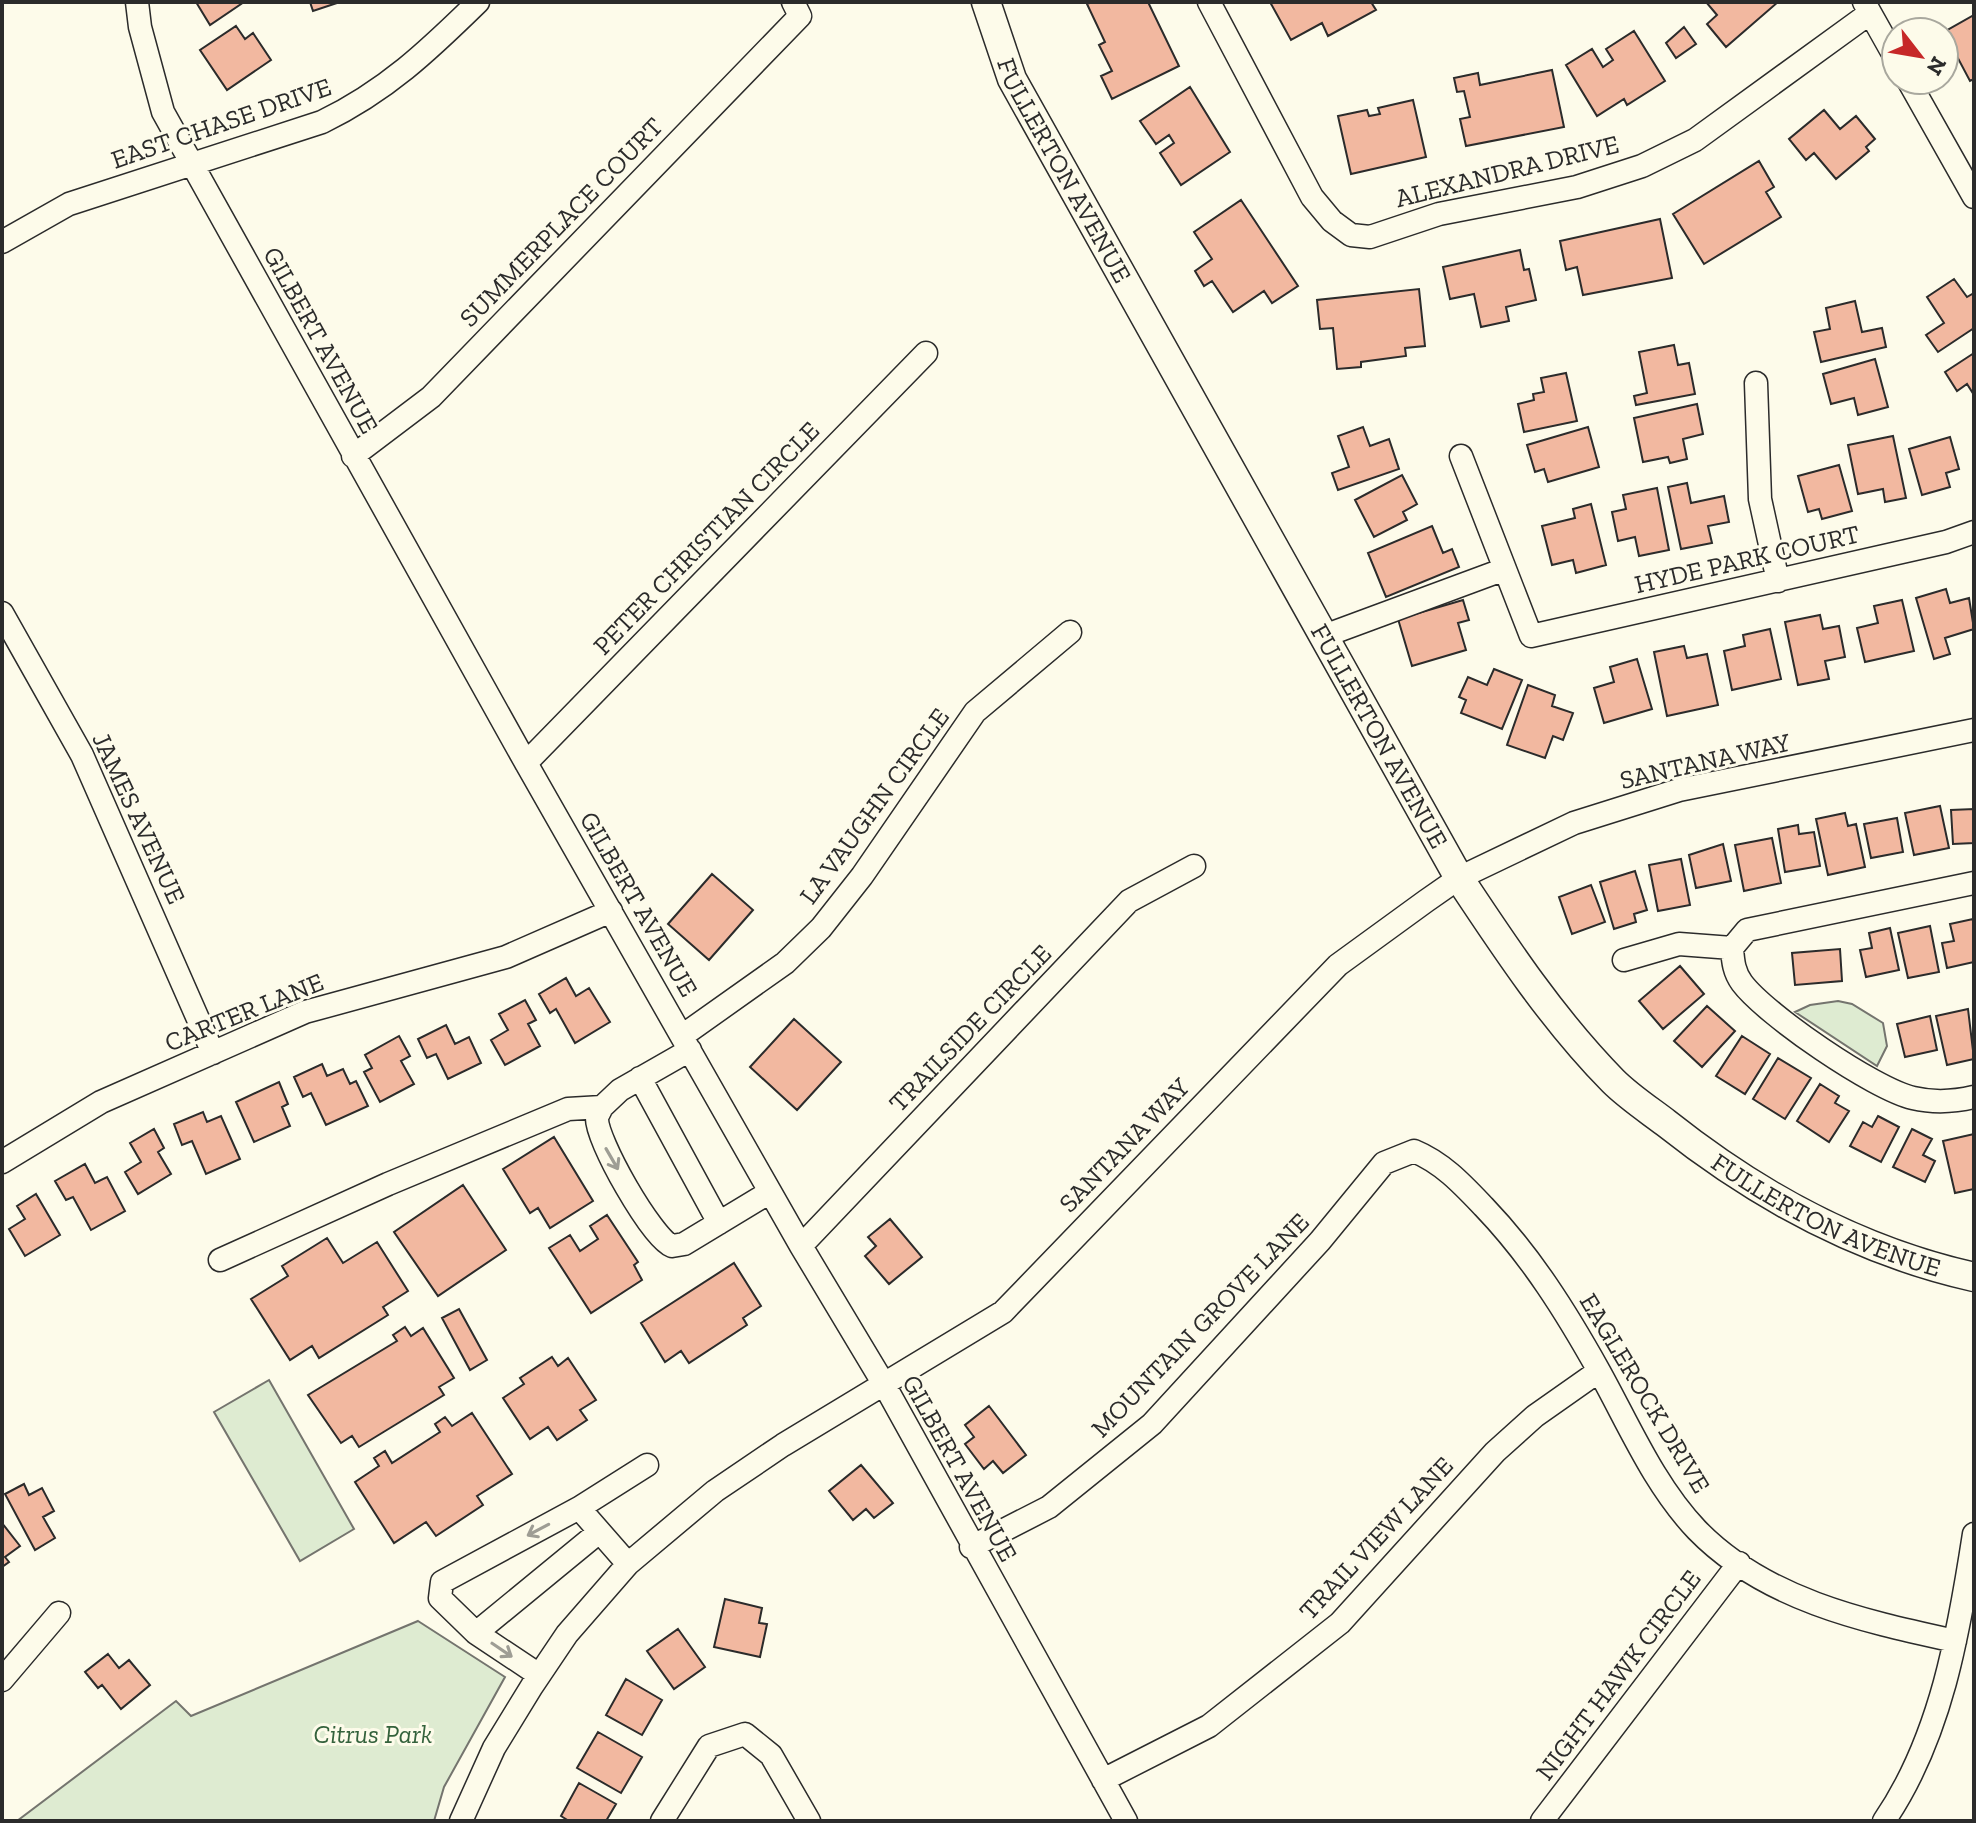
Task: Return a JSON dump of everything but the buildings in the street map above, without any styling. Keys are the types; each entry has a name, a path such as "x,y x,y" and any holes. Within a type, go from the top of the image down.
{"main road":[{"name":"FULLERTON AVENUE","path":"986,2 1012,79 1459,878 1531,986 1604,1071 1695,1146 1753,1186 1829,1230 1974,1277"}],"street":[{"name":"GILBERT AVENUE","path":"137,2 140,27 163,112 526,763 801,1246 885,1386 971,1547 1126,1821"},
{"name":"EAST CHASE DRIVE","path":"2,242 69,204 322,122 356,105 400,76 478,2"},
{"name":"ALEXANDRA DRIVE","path":"1209,2 1312,197 1332,221 1351,235 1370,237 1439,214 1577,187 1642,166 1695,140 1867,8"},
{"path":"1867,8 1880,31"},
{"name":"SUMMERPLACE COURT","path":"353,456 431,397 797,9"},
{"path":"1917,96 1974,197"},
{"name":"PETER CHRISTIAN CIRCLE","path":"526,763 926,353"},
{"path":"1756,383 1760,499 1778,581"},
{"path":"1324,636 1505,569 1461,456"},
{"name":"HYDE PARK COURT","path":"1505,569 1531,636 1946,542 1974,532"},
{"name":"JAMES AVENUE","path":"2,613 82,755 213,1053"},
{"name":"LA VAUGHN CIRCLE","path":"602,1107 785,963 821,928 862,876 975,712 1070,632"},
{"name":"SANTANA WAY","path":"461,1821 494,1748 539,1675 567,1634 628,1564 715,1491 783,1445 1003,1312 1338,965 1459,878 1574,823 1679,790 1974,730"},
{"name":"TRAILSIDE CIRCLE","path":"801,1246 1129,901 1194,866"},
{"path":"1974,883 1747,930 1732,948 1733,966 1742,983 1768,1010 1884,1088 1936,1102 1974,1097"},
{"name":"CARTER LANE","path":"2,1162 101,1102 305,1012 506,957 611,911"},
{"path":"1624,960 1679,944 1732,948"},
{"path":"640,1078 719,1223"},
{"path":"220,1260 388,1184 568,1109 602,1107 597,1117 599,1137 660,1239 678,1246 770,1192"},
{"name":"EAGLEROCK DRIVE","path":"1414,1151 1437,1161 1519,1243 1599,1371 1656,1477 1698,1531 1739,1563 1780,1589 1872,1623 1955,1641"},
{"name":"MOUNTAIN GROVE LANE","path":"971,1547 1049,1507 1152,1424 1320,1241 1384,1163 1414,1151"},
{"name":"TRAIL VIEW LANE","path":"1103,1780 1209,1726 1340,1623 1495,1452 1535,1416 1599,1371"},
{"path":"539,1675 476,1633 440,1598 442,1582 579,1508 647,1465"},
{"path":"579,1508 628,1564"},
{"path":"476,1633 599,1532"},
{"path":"1884,1821 1905,1790 1931,1725 1955,1641 1974,1534"},
{"name":"NIGHT HAWK CIRCLE","path":"1542,1821 1739,1563"},
{"path":"2,1680 59,1613"},
{"path":"662,1821 709,1746 745,1734 771,1755 809,1821"}],"green space":[{"path":"1838,1001 1852,1004 1883,1023 1887,1046 1877,1066 1795,1012 1810,1005"},
{"path":"269,1380 354,1529 300,1561 214,1412"},
{"name":"Citrus Park","path":"418,1621 505,1677 444,1787 434,1821 17,1821 176,1701 191,1716"}]}
